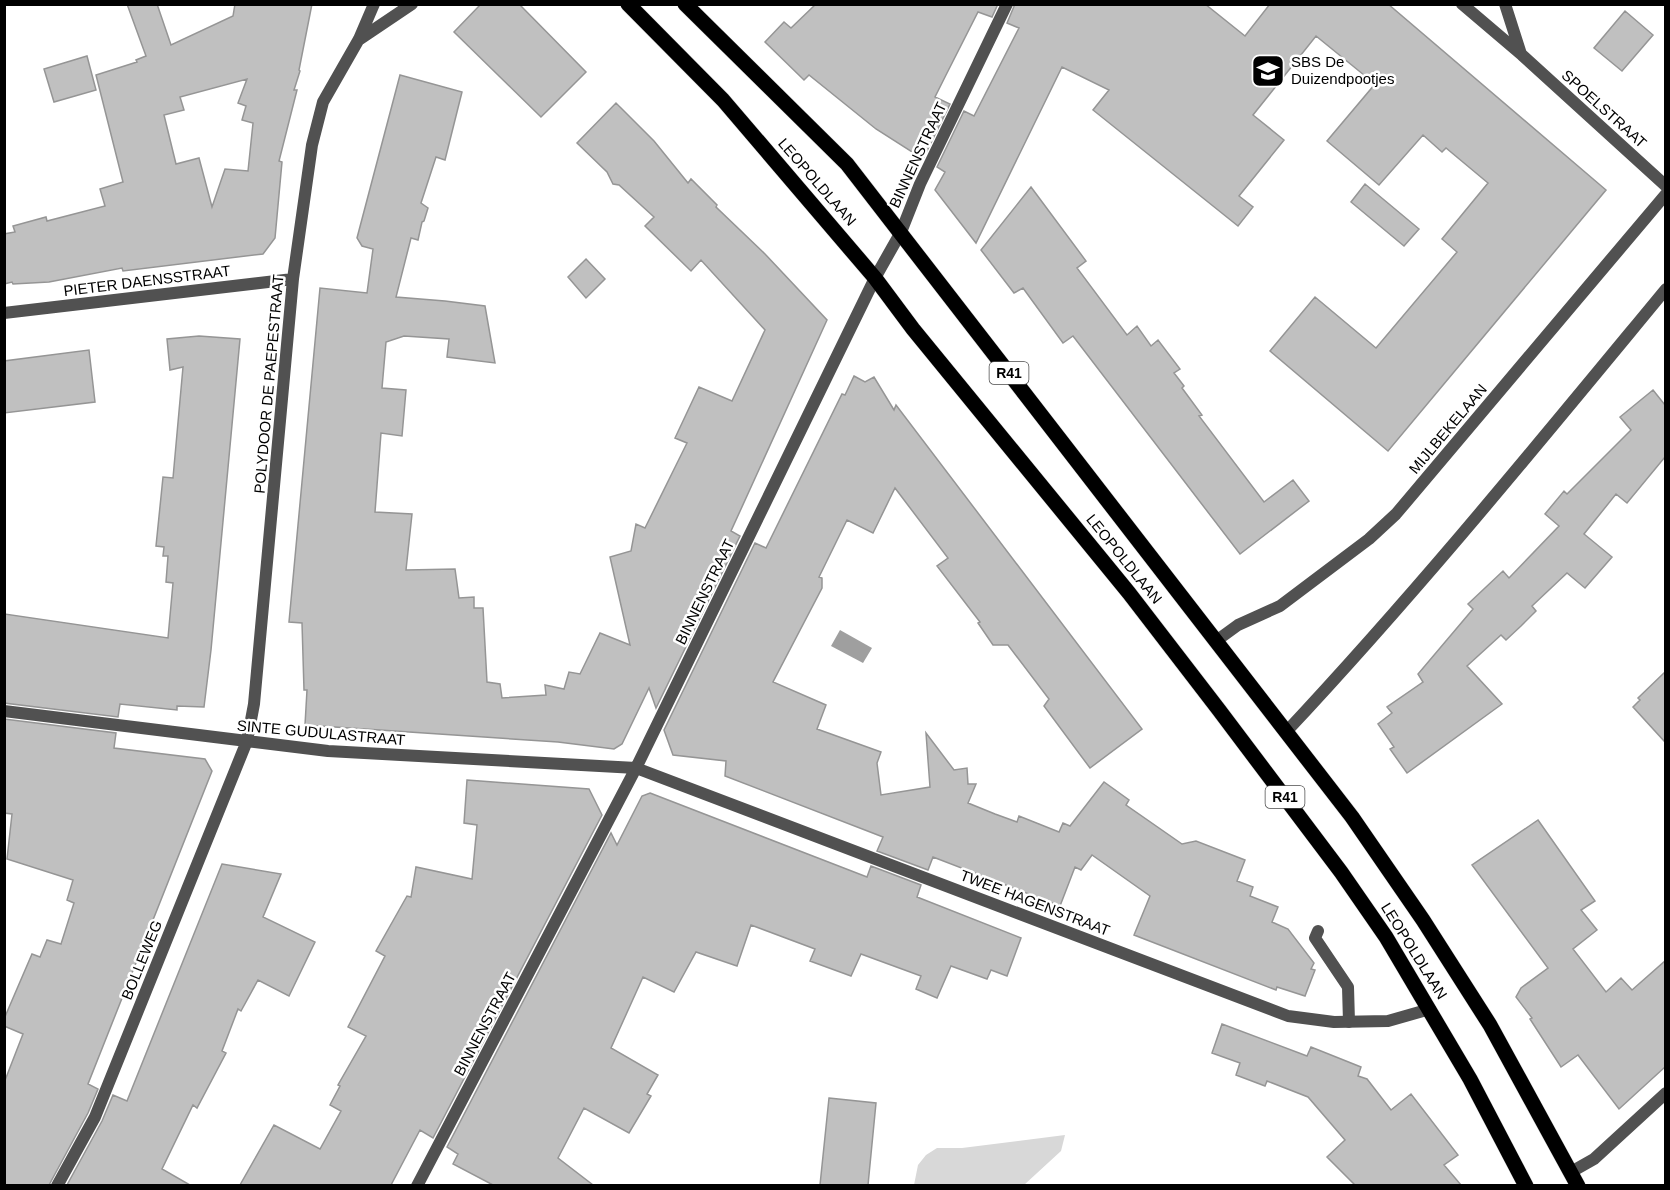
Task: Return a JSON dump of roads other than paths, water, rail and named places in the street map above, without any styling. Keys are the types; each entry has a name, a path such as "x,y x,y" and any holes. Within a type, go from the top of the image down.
{"main road":[{"name":"LEOPOLDLAAN","path":"628,4 723,100 875,278 913,329 1129,593 1219,710 1341,872 1386,937 1470,1079 1526,1185"},
{"name":"LEOPOLDLAAN","path":"685,4 847,164 1352,817 1423,920 1490,1024 1575,1179"}],"street":[{"name":"POLYDOOR DE PAEPESTRAAT","path":"247,741 255,692 293,279 312,145 324,102 359,39 374,4"},
{"name":"POLYDOOR DE PAEPESTRAAT","path":"359,39 412,4"},
{"name":"BINNENSTRAAT","path":"419,1185 636,768 875,278 901,232 920,184 1007,4"},
{"name":"SPOELSTRAAT","path":"1462,4 1522,55 1665,186"},
{"name":"SPOELSTRAAT","path":"1505,4 1522,55"},
{"name":"MIJLBEKELAAN","path":"1216,641 1238,626 1280,606 1369,539 1396,514 1665,194"},
{"name":"PIETER DAENSSTRAAT","path":"4,313 293,279"},
{"path":"1286,732 1338,678 1581,392 1665,289"},
{"name":"SINTE GUDULASTRAAT","path":"4,711 328,751 636,768"},
{"name":"BOLLEWEG","path":"57,1185 95,1117 247,741"},
{"name":"TWEE HAGENSTRAAT","path":"636,768 1288,1016 1334,1022 1388,1021 1430,1010"},
{"path":"1318,931 1315,938 1348,987 1349,1022"},
{"path":"1575,1179 1665,1092"}],"place":[{"name":"SBS De Duizendpootjes","path":"1268,71"}]}
